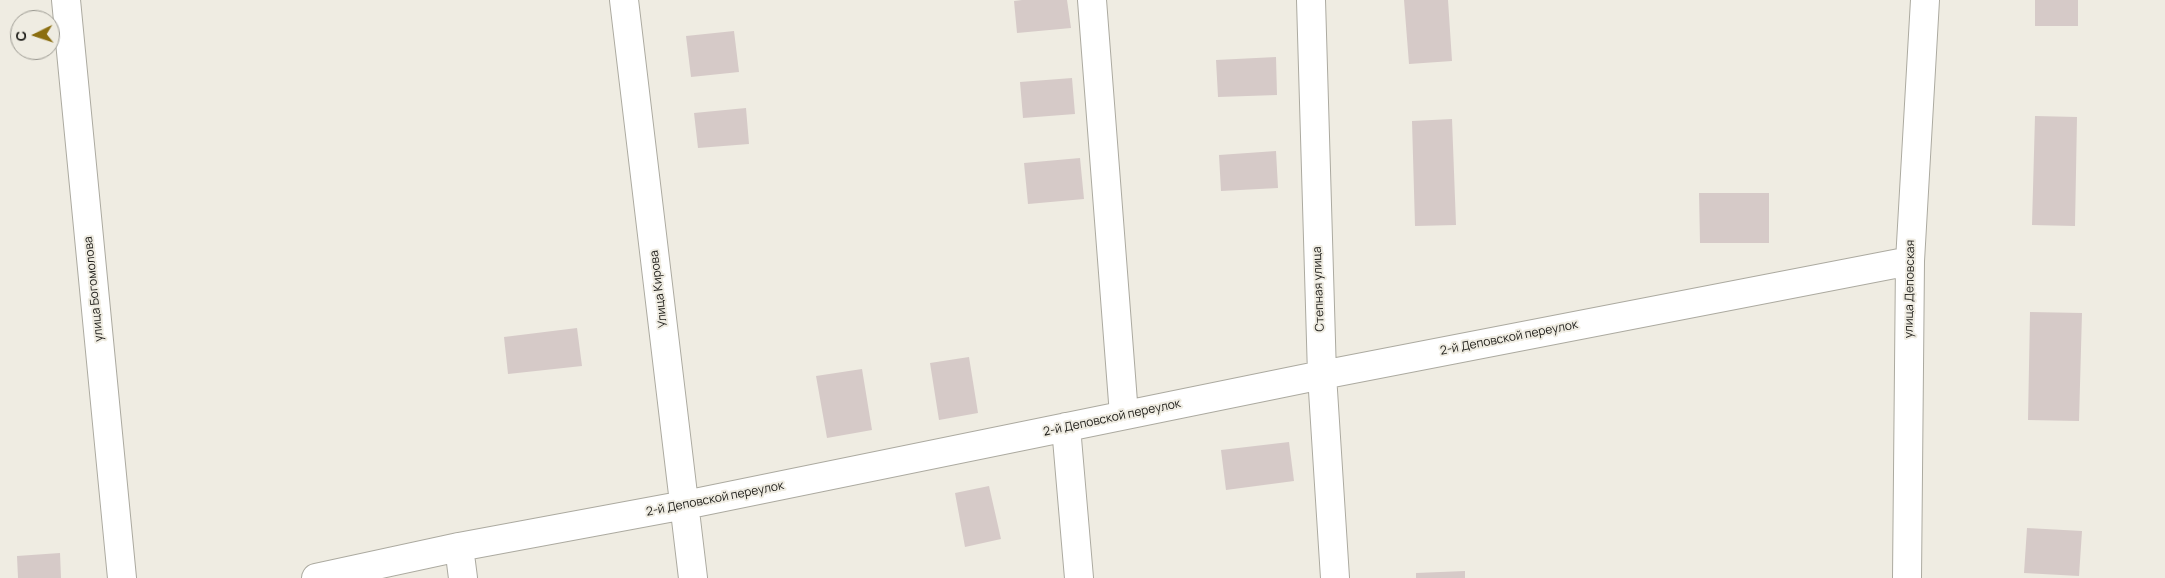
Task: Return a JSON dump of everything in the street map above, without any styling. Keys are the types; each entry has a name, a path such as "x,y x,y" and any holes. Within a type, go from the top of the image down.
{"street":[{"name":"улица Богомолова","path":"66,0 122,578"},
{"name":"Улица Кирова","path":"624,0 693,578"},
{"path":"1092,0 1124,415"},
{"name":"Степная улица","path":"1311,0 1322,374 1336,578"},
{"name":"улица Деповская","path":"1907,578 1910,261 1925,0"},
{"name":"2-й Деповской переулок","path":"316,578 460,547 685,505 1322,374 1910,261"},
{"path":"1066,427 1079,578"},
{"path":"460,547 463,578"}],"building":[{"path":"1067,0 1071,28 1017,33 1014,1"},
{"path":"1404,0 1448,0 1452,61 1409,64"},
{"path":"2035,0 2078,0 2078,26 2035,26"},
{"path":"734,31 739,72 691,77 686,36"},
{"path":"1276,57 1277,95 1218,97 1216,60"},
{"path":"1072,78 1075,114 1023,118 1020,82"},
{"path":"746,108 749,144 698,148 694,113"},
{"path":"2035,116 2077,117 2075,226 2032,225"},
{"path":"1452,119 1456,225 1415,226 1412,121"},
{"path":"1276,151 1278,188 1221,191 1219,155"},
{"path":"1080,158 1084,199 1028,204 1024,163"},
{"path":"1699,193 1769,193 1769,243 1700,243"},
{"path":"2030,312 2082,313 2079,421 2028,420"},
{"path":"577,328 582,366 508,374 504,337"},
{"path":"969,357 978,413 939,420 930,363"},
{"path":"862,369 872,430 827,438 816,376"},
{"path":"1289,442 1294,481 1226,490 1221,450"},
{"path":"989,486 1001,539 965,547 955,493"},
{"path":"2027,528 2082,531 2079,576 2024,573"},
{"path":"60,553 61,578 18,578 17,556"},
{"path":"1465,571 1465,578 1416,578 1416,573"}]}
